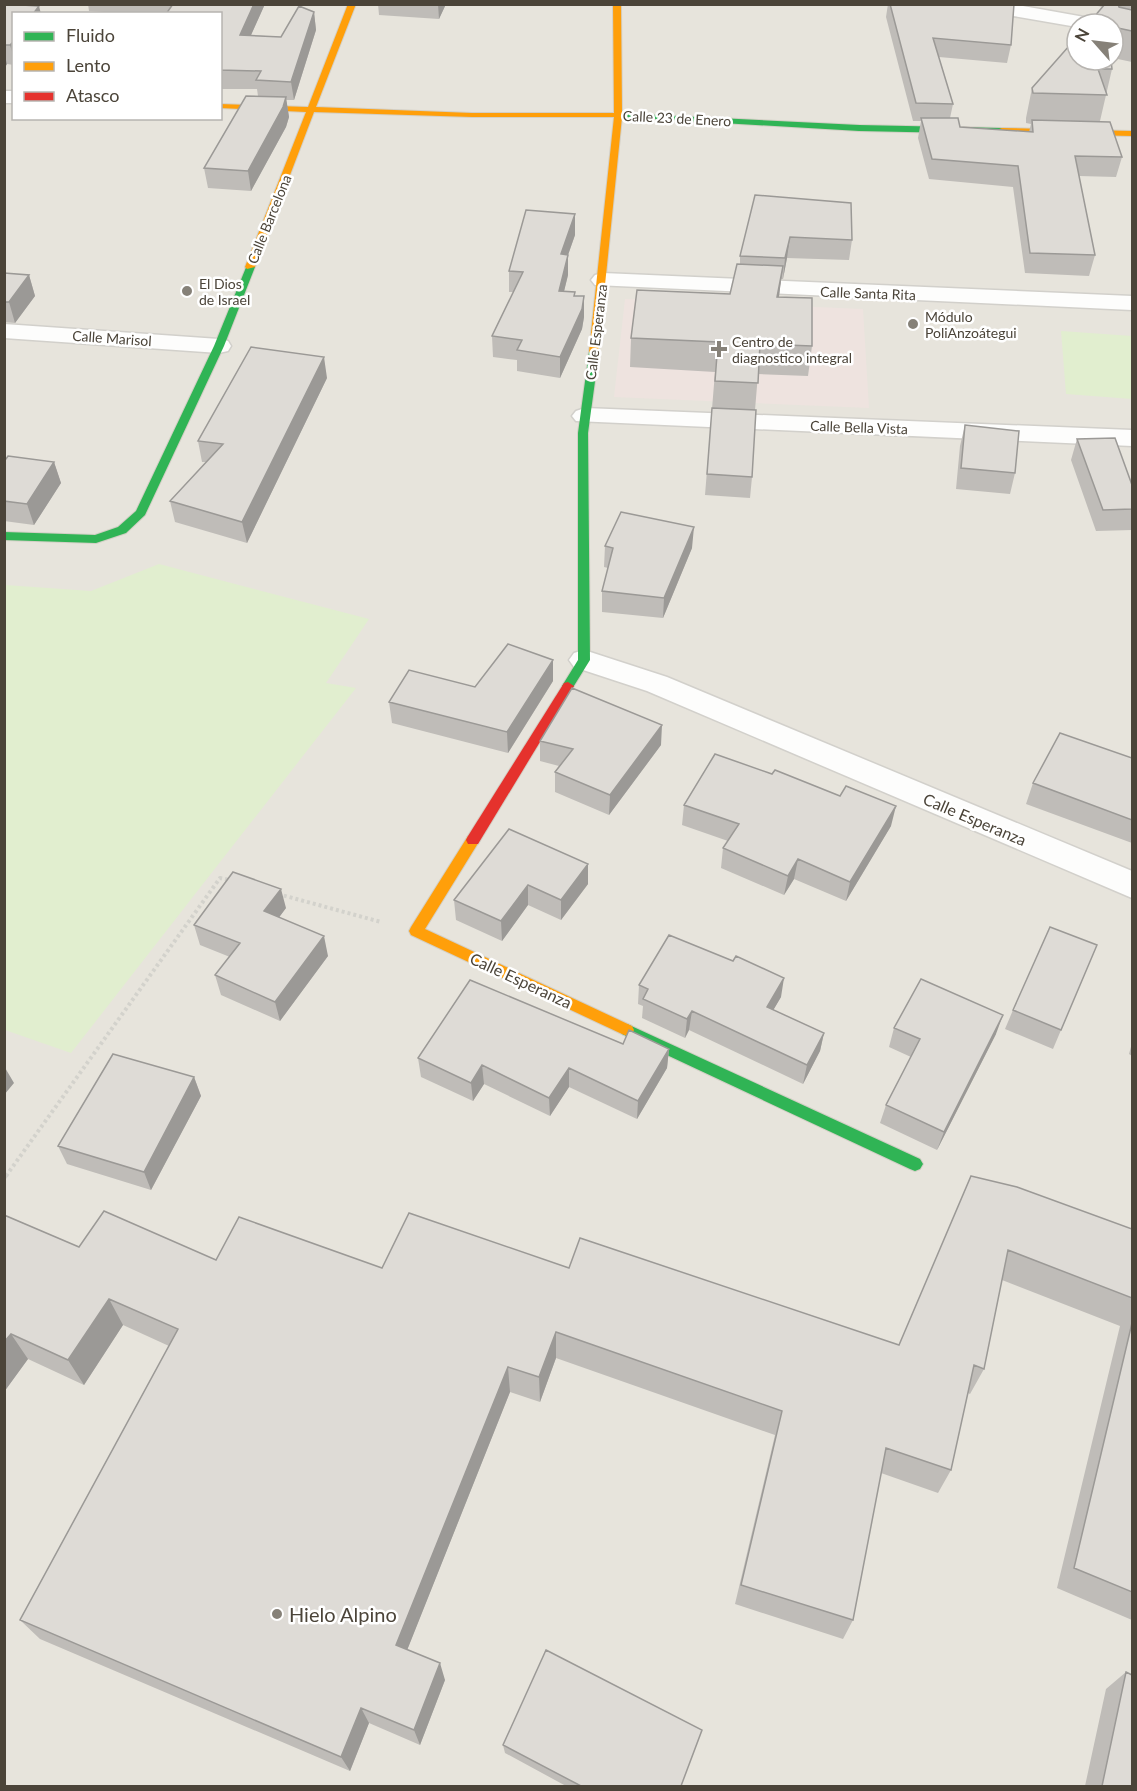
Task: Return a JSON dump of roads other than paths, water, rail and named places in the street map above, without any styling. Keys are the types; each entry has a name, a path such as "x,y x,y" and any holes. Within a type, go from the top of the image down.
{"street":[{"name":"Calle Barcelona","path":"4,536 96,539 122,530 141,513 219,345 352,4"},
{"name":"Calle Esperanza","path":"617,4 618,115 603,280 583,433 584,660 416,931 915,1164"},
{"path":"978,4 1065,20"},
{"name":"Calle 23 de Enero","path":"222,106 472,115 618,115 859,128 1132,134"},
{"name":"Calle Santa Rita","path":"603,280 1132,303"},
{"name":"Calle Marisol","path":"4,331 219,345"},
{"name":"Calle Bella Vista","path":"585,416 1132,438"},
{"name":"Calle Esperanza","path":"584,660 657,684 1132,885"}],"place":[{"name":"El Dios de Israel","path":"187,291"},
{"name":"Módulo PoliAnzoátegui","path":"913,324"},
{"name":"Centro de diagnostico integral","path":"719,349"},
{"name":"Hielo Alpino","path":"277,1614"}]}
